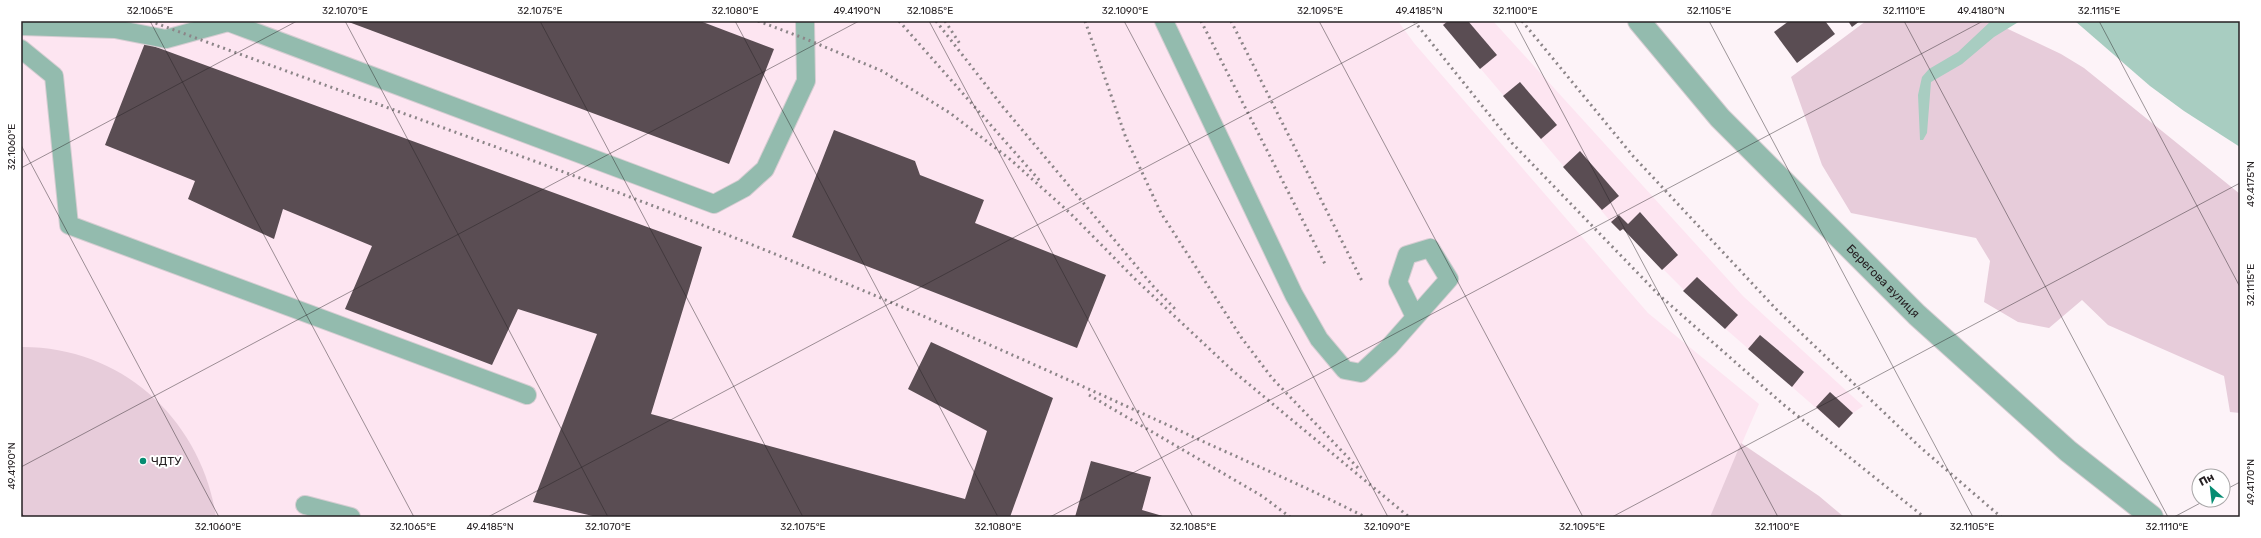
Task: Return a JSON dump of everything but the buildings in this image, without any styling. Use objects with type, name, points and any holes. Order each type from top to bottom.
[{"type":"street","name":"Берегова вулиця","points":[[1639,21],[1720,118],[1917,315],[2068,451],[2152,517]]},
{"type":"lane","points":[[21,26],[114,29],[166,39],[228,22],[714,204],[744,188],[765,169],[806,81],[805,21]]},
{"type":"lane","points":[[1164,21],[1294,296],[1319,339],[1345,370],[1361,373],[1389,347],[1415,318]]},
{"type":"lane","points":[[21,49],[54,76],[70,225],[527,395]]},
{"type":"lane","points":[[305,505],[351,517]]},
{"type":"shaded area","points":[[21,21],[1398,21],[1414,43],[1648,313],[1759,404],[1710,517],[21,517]]},
{"type":"shaded area","points":[[1440,21],[1493,21],[1743,296],[1863,406],[1853,413],[1839,428],[1704,310],[1623,229],[1620,231],[1611,222]]},
{"type":"shaded area","points":[[1866,21],[1991,21],[2061,54],[2084,68],[2240,194],[2240,413],[2230,412],[2224,376],[2108,325],[2082,300],[2049,328],[2018,322],[1984,302],[1990,261],[1976,238],[1851,213],[1822,165],[1791,77]]},
{"type":"shaded area","points":[[1991,21],[2020,21],[1994,37],[1962,64],[1931,82],[1927,133],[1923,140],[1920,140],[1918,95],[1922,77],[1929,69],[1958,52]]},
{"type":"shaded area","points":[[2075,21],[2240,21],[2240,147],[2184,111],[2150,86]]},
{"type":"shaded area","name":"ЧДТУ","points":[[21,347],[57,350],[92,359],[123,375],[150,395],[174,420],[193,449],[207,482],[216,517],[21,517]]},
{"type":"shaded area","points":[[1741,443],[1819,496],[1844,517],[1710,517]]},
{"type":"railway","points":[[150,21],[550,167],[708,227],[787,259],[884,299],[1030,363],[1342,505],[1365,517]]},
{"type":"railway","points":[[758,21],[806,39],[882,71],[950,113],[1011,160],[1070,213],[1136,280],[1233,371],[1409,517]]},
{"type":"railway","points":[[899,21],[1040,181]]},
{"type":"railway","points":[[936,21],[1003,107],[1153,286],[1176,310]]},
{"type":"railway","points":[[945,21],[960,44]]},
{"type":"railway","points":[[1085,21],[1126,138],[1161,213],[1241,337],[1272,378],[1359,469]]},
{"type":"railway","points":[[1201,21],[1326,266]]},
{"type":"railway","points":[[1231,21],[1363,283]]},
{"type":"railway","points":[[1414,21],[1512,143],[1659,295],[1784,405],[1924,517]]},
{"type":"railway","points":[[1522,21],[1633,156],[1777,310],[1920,447],[2001,517]]},
{"type":"railway","points":[[1089,395],[1262,496],[1290,517]]},
{"type":"place","name":"ЧДТУ","points":[[143,461]]}]
